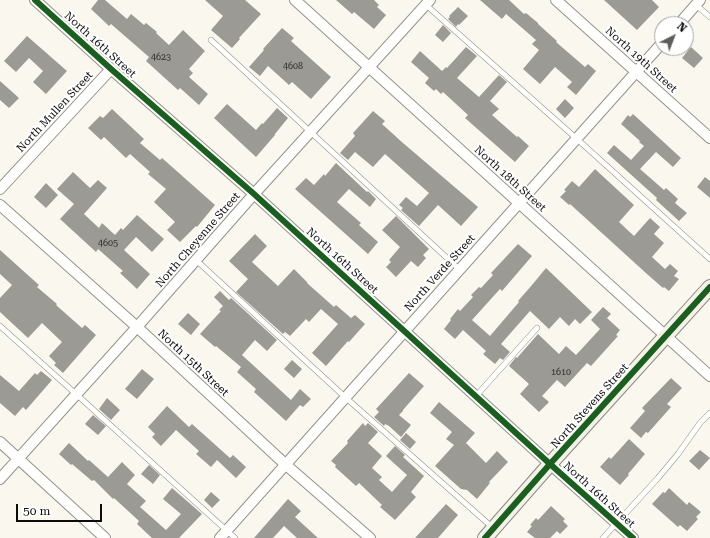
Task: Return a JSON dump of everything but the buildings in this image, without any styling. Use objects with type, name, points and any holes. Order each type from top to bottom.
[{"type":"street","name":"North 16th Street","points":[[35,0],[111,69],[254,194],[633,538]]},
{"type":"street","name":"North 18th Street","points":[[295,0],[710,376]]},
{"type":"street","name":"North 19th Street","points":[[556,0],[710,138]]},
{"type":"street","name":"North Cheyenne Street","points":[[0,479],[254,194],[370,68],[428,2]]},
{"type":"street","points":[[686,16],[698,2]]},
{"type":"street","name":"North Verde Street","points":[[223,534],[654,52]]},
{"type":"street","name":"North Mullen Street","points":[[0,189],[111,69]]},
{"type":"street","name":"North 15th Street","points":[[0,205],[137,327],[285,464],[370,538]]},
{"type":"street","name":"North Stevens Street","points":[[490,533],[550,464],[710,287]]},
{"type":"street","points":[[0,442],[106,538]]},
{"type":"lane","points":[[428,2],[710,259]]},
{"type":"lane","points":[[698,2],[710,17]]},
{"type":"lane","points":[[211,40],[460,270]]},
{"type":"lane","points":[[196,260],[490,533]]},
{"type":"lane","points":[[0,326],[76,394],[223,534],[235,538]]},
{"type":"lane","points":[[476,396],[537,328]]},
{"type":"lane","points":[[603,538],[658,478],[678,454],[700,423],[710,413]]},
{"type":"cycle path","points":[[35,0],[111,69],[254,194],[633,538]]},
{"type":"cycle path","points":[[485,538],[710,287]]}]
